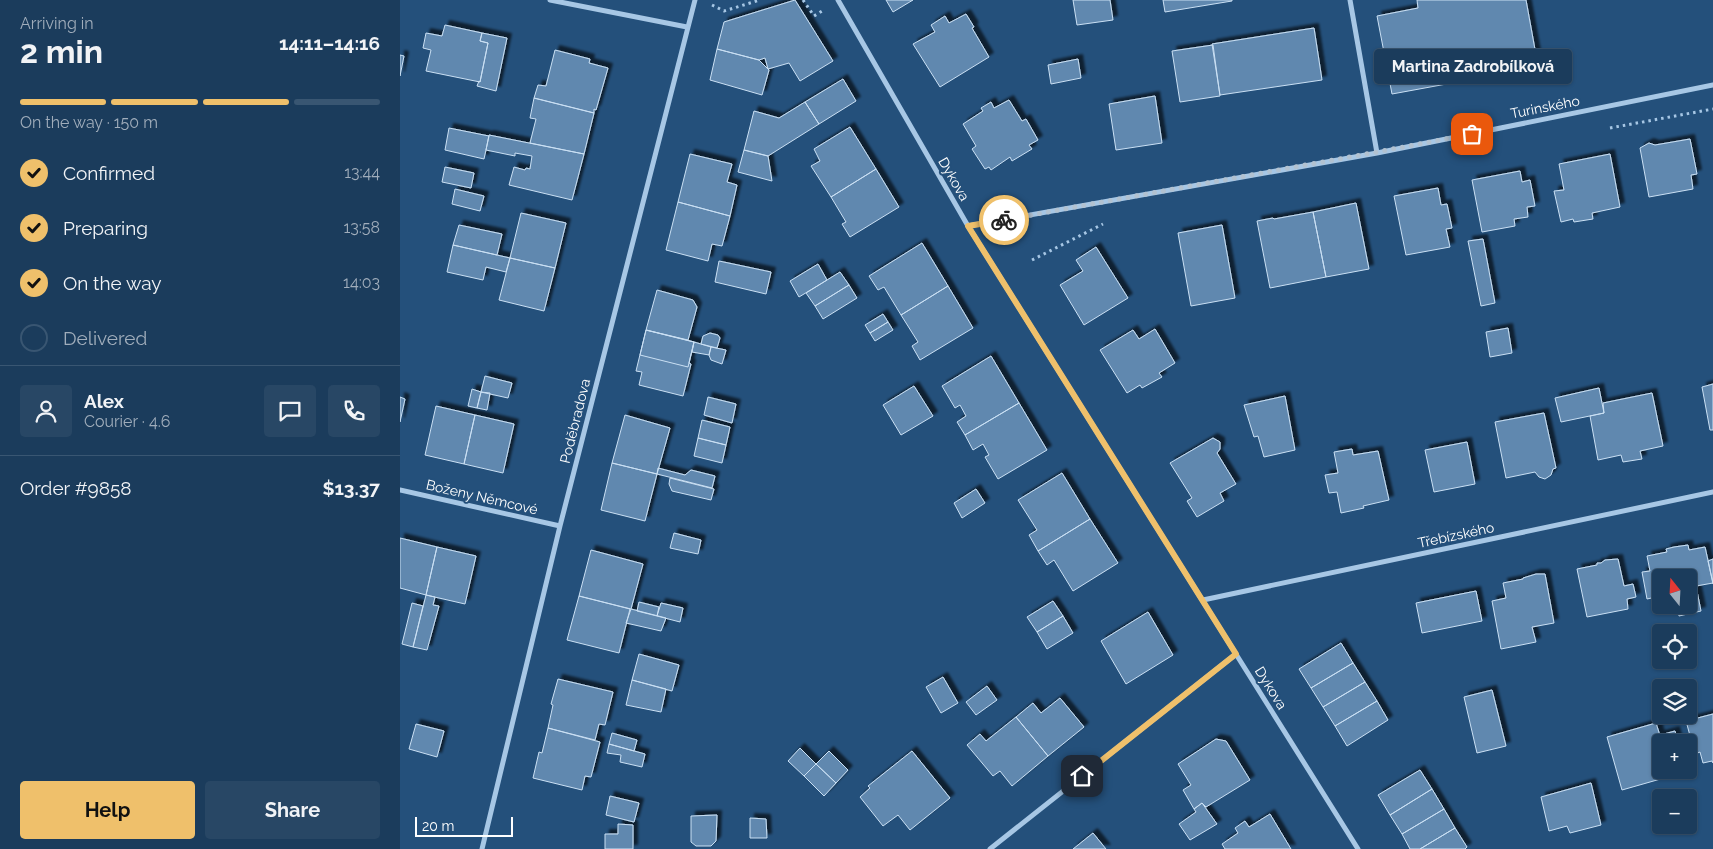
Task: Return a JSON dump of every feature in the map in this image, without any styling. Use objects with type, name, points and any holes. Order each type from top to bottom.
[{"type":"street","points":[[550,0],[687,27]]},
{"type":"street","name":"Poděbradova","points":[[482,849],[560,526],[695,0]]},
{"type":"street","name":"Dykova","points":[[838,0],[968,226],[1358,849]]},
{"type":"street","points":[[1350,0],[1377,152]]},
{"type":"street","name":"Turinského","points":[[968,226],[1377,152],[1713,85]]},
{"type":"street","name":"Boženy Němcové","points":[[400,490],[560,526]]},
{"type":"street","name":"Třebízského","points":[[1203,600],[1713,492]]},
{"type":"street","points":[[990,849],[1236,654]]},
{"type":"path","points":[[711,4],[724,11],[760,0]]},
{"type":"path","points":[[803,0],[814,16],[826,8]]},
{"type":"building","points":[[795,0],[833,61],[800,81],[789,63],[768,69],[765,58],[759,60],[717,49],[724,22]]},
{"type":"building","points":[[886,0],[913,0],[893,12]]},
{"type":"building","points":[[1073,0],[1110,0],[1113,20],[1077,25]]},
{"type":"building","points":[[1163,0],[1232,0],[1232,1],[1165,12]]},
{"type":"building","points":[[1417,0],[1526,0],[1538,66],[1478,78],[1477,70],[1451,75],[1452,83],[1392,94],[1377,16],[1418,8]]},
{"type":"building","points":[[966,14],[989,57],[940,87],[913,44],[935,32],[931,25],[945,16],[949,23]]},
{"type":"building","points":[[445,25],[482,33],[480,41],[488,43],[480,82],[426,71],[431,50],[423,48],[426,33],[442,36]]},
{"type":"building","points":[[1314,28],[1322,80],[1220,95],[1212,44]]},
{"type":"building","points":[[482,33],[507,38],[496,91],[477,86],[480,82],[488,43],[480,41]]},
{"type":"building","points":[[1213,45],[1220,96],[1180,102],[1172,51]]},
{"type":"building","points":[[717,49],[759,60],[769,70],[762,95],[710,80]]},
{"type":"building","points":[[555,50],[590,59],[589,63],[608,68],[594,113],[534,98],[538,85],[546,86]]},
{"type":"building","points":[[400,55],[404,56],[400,76]]},
{"type":"building","points":[[1078,59],[1081,78],[1051,84],[1048,65]]},
{"type":"building","points":[[843,79],[856,101],[819,124],[805,102]]},
{"type":"building","points":[[1155,96],[1162,143],[1116,150],[1109,104]]},
{"type":"building","points":[[534,98],[594,113],[584,154],[530,143],[536,119],[530,118]]},
{"type":"building","points":[[1009,100],[1022,121],[1026,119],[1038,140],[1029,145],[1032,149],[1012,161],[1010,157],[991,170],[989,167],[985,169],[972,149],[976,146],[963,124],[983,111],[981,108],[991,102],[994,108]]},
{"type":"building","points":[[805,102],[819,124],[768,156],[744,150],[754,111],[779,118]]},
{"type":"building","points":[[850,127],[876,169],[831,197],[811,166],[820,161],[814,149]]},
{"type":"building","points":[[449,128],[489,136],[484,159],[445,150]]},
{"type":"building","points":[[489,135],[584,154],[572,200],[509,185],[514,167],[525,170],[526,168],[530,169],[532,156],[515,153],[515,156],[486,150]]},
{"type":"building","points":[[1690,139],[1697,174],[1691,175],[1693,189],[1649,197],[1640,148],[1649,143],[1655,145]]},
{"type":"building","points":[[744,150],[768,156],[772,181],[738,172]]},
{"type":"building","points":[[690,154],[732,164],[727,182],[737,185],[730,216],[678,202]]},
{"type":"building","points":[[1610,154],[1620,207],[1592,213],[1593,219],[1574,222],[1573,219],[1561,222],[1554,191],[1564,190],[1559,164]]},
{"type":"building","points":[[445,167],[474,173],[471,188],[442,182]]},
{"type":"building","points":[[876,169],[899,207],[850,237],[842,224],[846,222],[831,197]]},
{"type":"building","points":[[1520,171],[1522,182],[1530,180],[1535,206],[1527,207],[1528,217],[1514,219],[1515,226],[1482,232],[1472,180]]},
{"type":"building","points":[[1438,188],[1441,205],[1447,204],[1452,228],[1446,229],[1450,247],[1406,255],[1394,196]]},
{"type":"building","points":[[455,189],[484,196],[480,211],[452,204]]},
{"type":"building","points":[[678,202],[730,216],[722,246],[712,244],[708,261],[666,250]]},
{"type":"building","points":[[1356,203],[1369,269],[1326,277],[1313,212]]},
{"type":"building","points":[[1313,212],[1326,277],[1270,288],[1257,221]]},
{"type":"building","points":[[521,213],[566,223],[555,268],[510,258]]},
{"type":"building","points":[[459,225],[502,234],[497,255],[453,245]]},
{"type":"building","points":[[1222,225],[1235,298],[1191,306],[1178,233]]},
{"type":"building","points":[[1483,239],[1495,303],[1481,306],[1468,241]]},
{"type":"building","points":[[922,243],[948,286],[901,315],[884,287],[878,290],[869,276]]},
{"type":"building","points":[[453,245],[510,258],[506,272],[486,267],[483,280],[447,272]]},
{"type":"building","points":[[1096,247],[1128,298],[1084,325],[1060,285],[1083,271],[1076,260]]},
{"type":"building","points":[[510,258],[555,268],[544,311],[499,300]]},
{"type":"building","points":[[719,261],[771,272],[766,294],[715,282]]},
{"type":"building","points":[[818,264],[827,280],[799,297],[790,281]]},
{"type":"building","points":[[840,272],[849,285],[815,306],[806,293]]},
{"type":"building","points":[[849,285],[857,298],[823,319],[815,306]]},
{"type":"building","points":[[948,286],[973,328],[920,360],[912,346],[918,342],[901,315]]},
{"type":"building","points":[[657,290],[693,300],[697,307],[688,340],[646,330]]},
{"type":"building","points":[[883,314],[888,322],[870,333],[865,325]]},
{"type":"building","points":[[888,322],[893,330],[875,341],[870,333]]},
{"type":"building","points":[[1508,328],[1512,353],[1490,357],[1486,332]]},
{"type":"building","points":[[1155,329],[1175,363],[1159,373],[1162,377],[1142,388],[1140,385],[1127,393],[1100,350],[1133,330],[1139,339]]},
{"type":"building","points":[[646,330],[694,342],[688,367],[640,355]]},
{"type":"building","points":[[646,330],[694,342],[683,396],[639,385],[642,372],[636,371]]},
{"type":"building","points":[[710,333],[718,335],[720,338],[717,348],[701,344],[703,336]]},
{"type":"building","points":[[694,342],[711,347],[709,355],[692,352]]},
{"type":"building","points":[[711,347],[726,350],[722,364],[711,360],[709,355]]},
{"type":"building","points":[[991,356],[1019,403],[965,435],[957,422],[966,416],[960,405],[955,408],[942,386]]},
{"type":"building","points":[[485,376],[512,383],[508,398],[481,392]]},
{"type":"building","points":[[1713,384],[1713,430],[1710,430],[1702,387]]},
{"type":"building","points":[[914,386],[933,416],[901,435],[883,405]]},
{"type":"building","points":[[1599,388],[1604,413],[1561,422],[1555,398]]},
{"type":"building","points":[[472,389],[481,392],[477,408],[468,406]]},
{"type":"building","points":[[481,392],[490,393],[487,410],[477,408]]},
{"type":"building","points":[[1652,393],[1663,446],[1640,451],[1642,459],[1623,462],[1621,455],[1598,460],[1590,416],[1604,413],[1603,403]]},
{"type":"building","points":[[1285,396],[1295,450],[1264,457],[1258,436],[1254,437],[1244,405]]},
{"type":"building","points":[[400,397],[405,399],[400,422]]},
{"type":"building","points":[[708,397],[736,404],[732,423],[704,415]]},
{"type":"building","points":[[1019,403],[1047,450],[998,479],[985,457],[989,455],[983,444],[973,450],[965,435]]},
{"type":"building","points":[[436,406],[475,415],[464,464],[425,455]]},
{"type":"building","points":[[1544,413],[1556,468],[1545,479],[1539,477],[1535,472],[1506,478],[1495,422]]},
{"type":"building","points":[[475,415],[514,424],[503,473],[464,464]]},
{"type":"building","points":[[625,415],[670,428],[657,474],[612,463]]},
{"type":"building","points":[[702,420],[730,427],[726,445],[698,438]]},
{"type":"building","points":[[698,438],[726,445],[722,463],[694,456]]},
{"type":"building","points":[[1213,438],[1220,442],[1220,449],[1217,453],[1236,484],[1220,493],[1224,501],[1197,517],[1187,501],[1192,498],[1170,463]]},
{"type":"building","points":[[1467,442],[1475,484],[1434,492],[1425,450]]},
{"type":"building","points":[[1352,449],[1353,455],[1378,451],[1389,500],[1341,513],[1337,492],[1329,493],[1325,475],[1338,473],[1334,452]]},
{"type":"building","points":[[612,463],[657,474],[645,521],[601,510]]},
{"type":"building","points":[[658,468],[685,475],[691,470],[715,476],[712,488],[657,474]]},
{"type":"building","points":[[1062,473],[1090,519],[1038,551],[1029,535],[1037,530],[1018,500]]},
{"type":"building","points":[[670,478],[714,489],[711,500],[672,491],[669,484]]},
{"type":"building","points":[[976,489],[985,503],[962,518],[954,503]]},
{"type":"building","points":[[1090,519],[1118,563],[1073,591],[1054,560],[1047,565],[1038,551]]},
{"type":"building","points":[[674,533],[701,540],[698,554],[670,548]]},
{"type":"building","points":[[400,538],[437,547],[426,595],[400,588]]},
{"type":"building","points":[[1688,545],[1689,550],[1705,547],[1713,583],[1698,586],[1698,569],[1652,569],[1652,598],[1647,599],[1642,572],[1650,571],[1647,556],[1667,552],[1666,549]]},
{"type":"building","points":[[437,547],[476,556],[465,604],[426,595]]},
{"type":"building","points":[[591,550],[643,564],[631,609],[579,596]]},
{"type":"building","points":[[1618,559],[1624,586],[1633,584],[1636,597],[1627,599],[1628,609],[1587,617],[1577,569],[1597,565],[1597,563],[1605,560]]},
{"type":"building","points":[[1713,559],[1713,584],[1708,561]]},
{"type":"building","points":[[1536,574],[1545,574],[1554,623],[1532,627],[1536,642],[1501,649],[1492,601],[1506,598],[1503,583]]},
{"type":"building","points":[[1476,591],[1482,621],[1422,633],[1416,603]]},
{"type":"building","points":[[426,595],[435,597],[433,605],[439,606],[427,650],[413,647]]},
{"type":"building","points":[[579,596],[630,609],[619,653],[567,640]]},
{"type":"building","points":[[1698,596],[1701,611],[1698,612]]},
{"type":"building","points":[[1053,601],[1063,616],[1037,632],[1027,617]]},
{"type":"building","points":[[639,602],[659,607],[657,616],[637,611]]},
{"type":"building","points":[[412,603],[423,606],[413,647],[402,644]]},
{"type":"building","points":[[661,603],[683,608],[680,622],[657,616]]},
{"type":"building","points":[[631,609],[666,618],[661,631],[626,623]]},
{"type":"building","points":[[1148,612],[1173,655],[1126,684],[1101,641]]},
{"type":"building","points":[[1063,616],[1073,633],[1047,649],[1037,632]]},
{"type":"building","points":[[1341,643],[1353,663],[1311,688],[1299,669]]},
{"type":"building","points":[[639,654],[679,665],[672,691],[632,680]]},
{"type":"building","points":[[1353,663],[1365,682],[1323,707],[1311,688]]},
{"type":"building","points":[[943,677],[958,703],[941,713],[926,687]]},
{"type":"building","points":[[558,679],[613,692],[605,725],[599,724],[595,740],[548,728],[553,705],[551,704]]},
{"type":"building","points":[[632,680],[666,689],[661,712],[626,705]]},
{"type":"building","points":[[1365,682],[1377,701],[1335,726],[1323,707]]},
{"type":"building","points":[[987,686],[997,700],[976,715],[966,702]]},
{"type":"building","points":[[1492,690],[1506,746],[1477,753],[1464,697]]},
{"type":"building","points":[[1060,698],[1084,727],[1048,756],[1016,717],[1033,703],[1041,713]]},
{"type":"building","points":[[1377,701],[1388,720],[1347,746],[1335,726]]},
{"type":"building","points":[[1713,714],[1713,763],[1712,761],[1703,763],[1700,752],[1697,753],[1697,734],[1690,734],[1687,724],[1697,724],[1697,718]]},
{"type":"building","points":[[1016,717],[1048,756],[1012,786],[1000,771],[993,776],[967,745],[980,734],[986,741]]},
{"type":"building","points":[[416,724],[444,731],[437,757],[409,749]]},
{"type":"building","points":[[1656,724],[1659,734],[1652,734],[1652,779],[1660,779],[1622,790],[1607,737]]},
{"type":"building","points":[[548,728],[600,742],[591,777],[585,776],[582,790],[533,778],[539,752],[542,753]]},
{"type":"building","points":[[1675,731],[1676,734],[1664,734]]},
{"type":"building","points":[[612,733],[637,740],[634,751],[609,744]]},
{"type":"building","points":[[1216,739],[1226,741],[1250,780],[1206,807],[1202,803],[1194,809],[1183,790],[1191,785],[1178,764]]},
{"type":"building","points":[[609,744],[645,754],[642,767],[620,762],[621,755],[607,753]]},
{"type":"building","points":[[800,748],[816,764],[804,776],[788,761]]},
{"type":"building","points":[[829,751],[848,770],[836,783],[816,764]]},
{"type":"building","points":[[912,751],[950,798],[910,830],[898,815],[883,826],[860,797],[870,788],[868,786]]},
{"type":"building","points":[[816,764],[836,783],[824,796],[804,776]]},
{"type":"building","points":[[1420,770],[1432,789],[1390,815],[1378,795]]},
{"type":"building","points":[[1591,783],[1601,825],[1570,833],[1567,826],[1549,831],[1541,797]]},
{"type":"building","points":[[1432,789],[1444,809],[1402,834],[1390,815]]},
{"type":"building","points":[[610,796],[639,803],[634,822],[606,815]]},
{"type":"building","points":[[1202,803],[1217,824],[1190,840],[1179,824],[1196,812],[1194,809]]},
{"type":"building","points":[[1444,809],[1455,828],[1420,849],[1410,849],[1402,834]]},
{"type":"building","points":[[1270,814],[1291,849],[1225,849],[1222,844],[1238,833],[1235,828],[1245,821],[1249,827]]},
{"type":"building","points":[[717,815],[716,841],[711,846],[696,846],[691,842],[691,816]]},
{"type":"building","points":[[750,818],[766,819],[767,838],[750,838]]},
{"type":"building","points":[[618,824],[633,825],[633,849],[605,849],[605,834],[618,834]]},
{"type":"building","points":[[1455,828],[1467,847],[1465,849],[1420,849]]},
{"type":"building","points":[[1093,833],[1106,849],[1073,849]]},
{"type":"way so far","points":[[1004,220],[1472,134]]},
{"type":"place","name":"Martina Zadrobílková","points":[[1472,134]]},
{"type":"route","points":[[1004,220],[968,226],[1236,654],[1082,776]]}]
